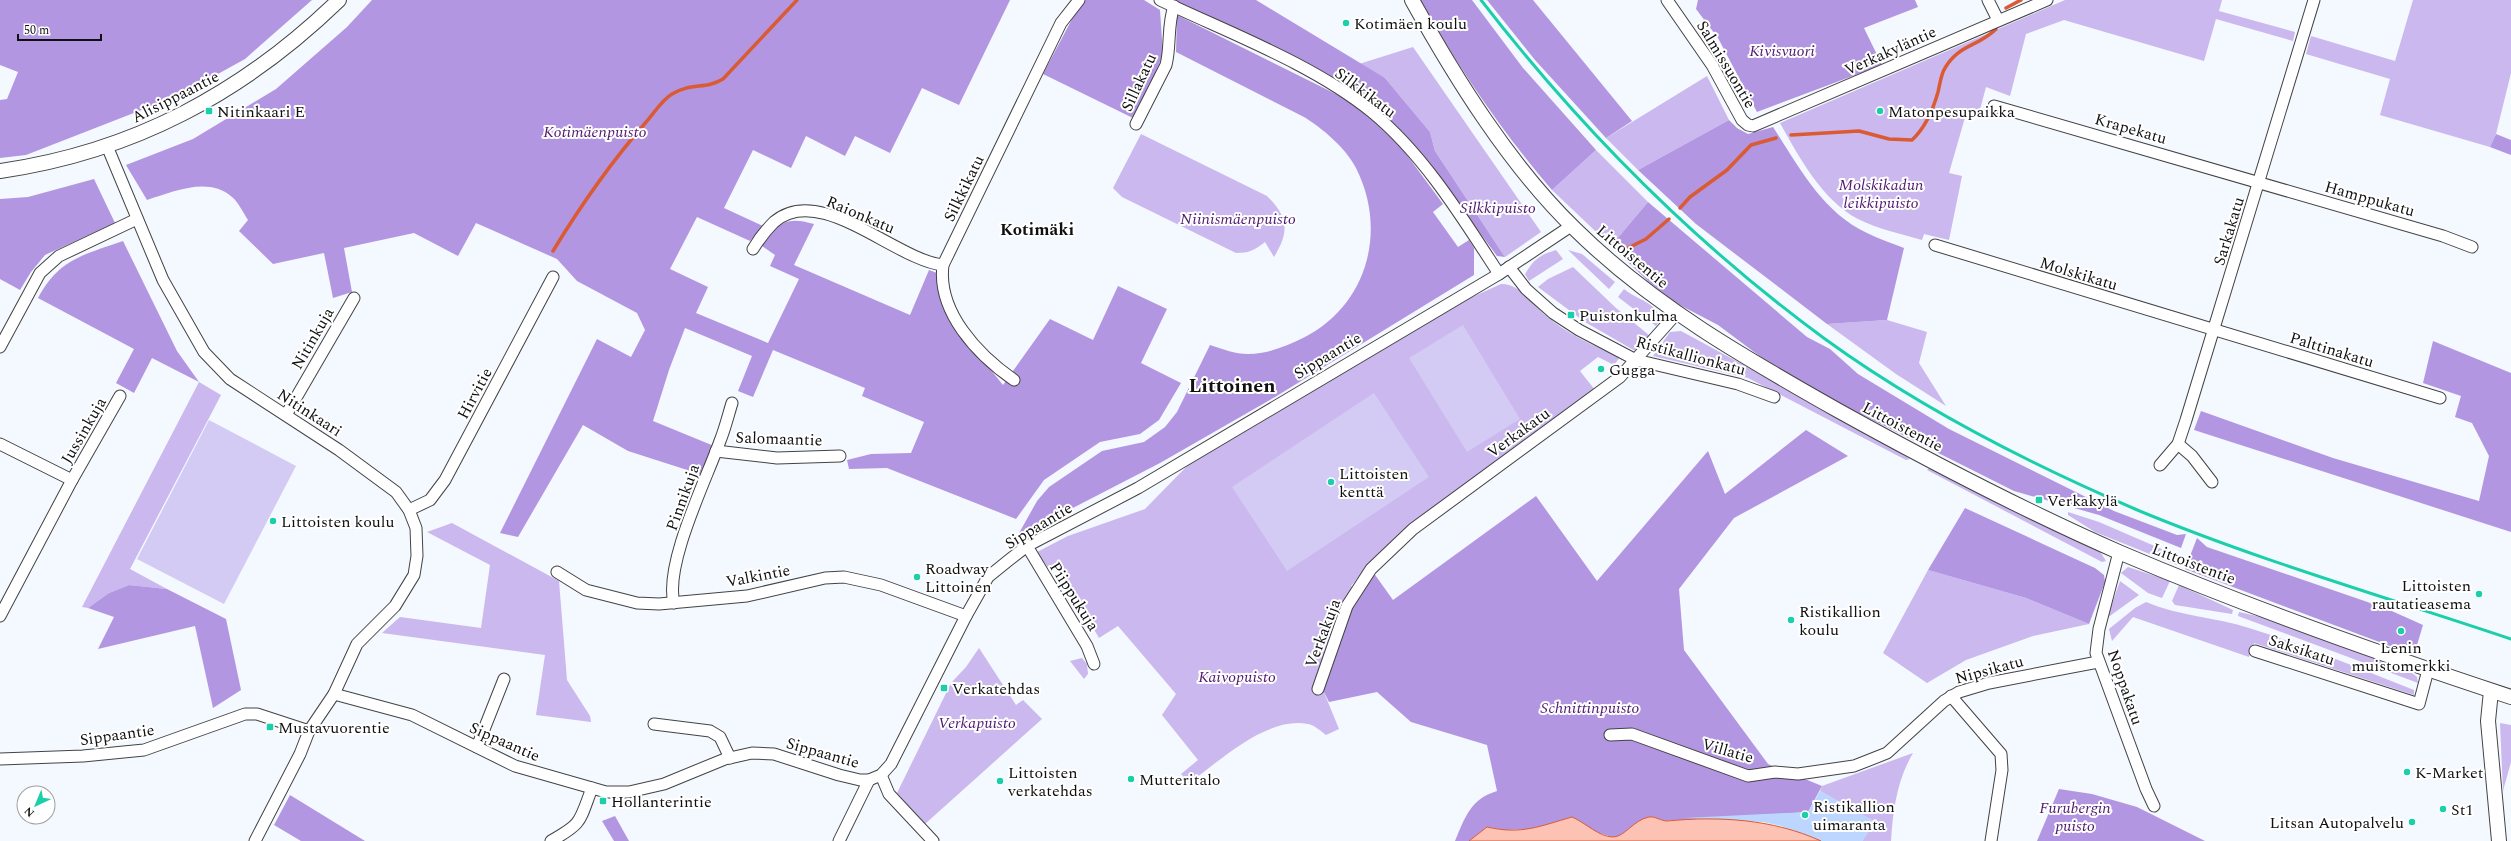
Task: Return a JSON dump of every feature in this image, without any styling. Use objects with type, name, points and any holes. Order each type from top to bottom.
[{"type":"street","name":"Alisippaantie","points":[[0,171],[50,162],[107,146],[171,121],[234,86],[286,48],[339,0]]},
{"type":"street","name":"Silkkikatu","points":[[1014,380],[996,366],[978,347],[952,315],[942,283],[943,265],[1061,23],[1079,0]]},
{"type":"street","name":"Silkkikatu","points":[[1160,0],[1311,72],[1354,98],[1373,113],[1404,144],[1432,177],[1499,274]]},
{"type":"street","name":"Littoistentie","points":[[1412,0],[1468,96],[1514,158],[1571,226],[1631,280],[1677,313],[1754,363],[1920,456],[2119,552],[2428,670],[2511,697]]},
{"type":"street","name":"Salmissuontie","points":[[1667,0],[1698,43],[1745,124]]},
{"type":"street","points":[[1988,0],[1998,20]]},
{"type":"street","name":"Verkakyläntie","points":[[1745,124],[1753,126],[1761,124],[2047,0]]},
{"type":"street","name":"Sarkakatu","points":[[2160,465],[2178,444],[2314,0]]},
{"type":"street","name":"Sillakatu","points":[[1136,124],[1166,65],[1168,56],[1168,27],[1174,6]]},
{"type":"street","name":"Krapekatu","points":[[1994,106],[2259,182]]},
{"type":"street","name":"Nitinkaari","points":[[107,146],[163,280],[204,352],[230,379],[376,476],[396,492],[409,510],[416,528],[417,556],[414,575],[395,606],[358,644],[334,694]]},
{"type":"street","name":"Hamppukatu","points":[[2259,182],[2443,236],[2472,247]]},
{"type":"street","name":"Raionkatu","points":[[753,249],[775,221],[793,213],[815,212],[850,223],[919,259],[943,265]]},
{"type":"street","points":[[0,348],[40,273],[59,256],[137,219]]},
{"type":"street","name":"Sippaantie","points":[[334,694],[412,715],[515,766],[618,794],[664,784],[730,758],[752,753],[774,754],[839,775],[869,780],[881,775],[890,764],[966,616],[988,578],[1027,546],[1138,488],[1499,274],[1571,226]]},
{"type":"street","name":"Molskikatu","points":[[1935,245],[2214,330]]},
{"type":"street","name":"Ristikallionkatu","points":[[1509,267],[1526,288],[1553,313],[1579,330],[1636,360],[1738,384],[1774,397]]},
{"type":"street","name":"Hirvitie","points":[[409,510],[430,500],[446,480],[553,277]]},
{"type":"street","name":"Nitinkuja","points":[[286,416],[354,298]]},
{"type":"street","name":"Verkakatu","points":[[1371,569],[1413,529],[1620,377],[1677,313]]},
{"type":"street","name":"Palttinakatu","points":[[2214,330],[2440,398]]},
{"type":"street","name":"Jussinkuja","points":[[0,616],[72,480],[120,396]]},
{"type":"street","name":"Pinnikuja","points":[[674,603],[672,588],[675,570],[687,526],[716,451],[732,403]]},
{"type":"street","points":[[0,444],[72,480]]},
{"type":"street","points":[[2178,444],[2192,456],[2212,482]]},
{"type":"street","name":"Salomaantie","points":[[716,451],[777,458],[840,456]]},
{"type":"street","name":"Piippukuja","points":[[1027,546],[1087,646],[1094,664]]},
{"type":"street","name":"Noppakatu","points":[[2119,552],[2097,636],[2098,662],[2146,789],[2154,806]]},
{"type":"street","name":"Verkakuja","points":[[1318,689],[1347,606],[1371,569]]},
{"type":"street","name":"Valkintie","points":[[557,572],[586,590],[637,603],[674,603],[747,596],[826,578],[844,577],[881,585],[966,616]]},
{"type":"street","name":"Saksikatu","points":[[2256,651],[2420,704],[2428,670]]},
{"type":"street","name":"Nipsikatu","points":[[1839,767],[1854,766],[1887,753],[1951,696],[1978,685],[2098,662]]},
{"type":"street","points":[[476,747],[504,679]]},
{"type":"street","points":[[2491,691],[2488,721],[2499,841]]},
{"type":"street","points":[[255,841],[295,765],[309,731],[334,694]]},
{"type":"street","points":[[1951,696],[2001,754],[2002,770],[1991,841]]},
{"type":"street","name":"Sippaantie","points":[[0,759],[83,756],[144,750],[245,714],[264,715],[309,731]]},
{"type":"street","points":[[654,724],[710,731],[720,737],[730,758]]},
{"type":"street","name":"Villatie","points":[[1610,735],[1632,734],[1748,776],[1775,772],[1798,774],[1839,767]]},
{"type":"street","points":[[881,775],[889,794],[934,841]]},
{"type":"street","points":[[839,841],[869,780]]},
{"type":"street","points":[[551,841],[573,829],[579,823],[592,788]]},
{"type":"green space","points":[[0,0],[312,0],[245,59],[180,95],[26,155],[0,158],[0,100],[7,99],[18,72],[0,65]]},
{"type":"green space","name":"Kotimäenpuisto","points":[[372,0],[1010,0],[959,105],[922,88],[890,153],[855,136],[845,156],[806,136],[791,168],[753,150],[724,208],[763,226],[750,241],[697,217],[670,269],[708,287],[696,313],[768,343],[799,279],[770,266],[775,255],[762,246],[772,231],[783,223],[796,221],[814,224],[794,265],[910,315],[929,270],[937,273],[939,293],[949,318],[1003,385],[1050,319],[1093,340],[1118,286],[1167,309],[1141,363],[1181,383],[1159,420],[1140,434],[1100,442],[1044,480],[1016,519],[887,468],[849,469],[847,460],[871,454],[911,453],[924,422],[862,396],[865,388],[773,350],[753,397],[738,391],[752,356],[685,328],[669,370],[653,421],[714,446],[709,477],[628,451],[583,425],[518,537],[500,533],[597,339],[631,357],[645,330],[637,313],[577,281],[557,259],[476,223],[458,256],[414,233],[344,248],[352,292],[333,298],[324,253],[273,264],[239,231],[248,220],[232,197],[223,191],[212,187],[201,187],[179,190],[147,200],[126,165],[193,139],[276,89],[347,27]]},
{"type":"green space","points":[[1086,0],[1144,0],[1160,10],[1163,55],[1135,119],[1043,74],[1080,4]]},
{"type":"green space","points":[[1175,0],[1256,0],[1385,78],[1430,132],[1435,151],[1505,257],[1497,256],[1451,193],[1417,152],[1400,133],[1362,98],[1338,81],[1299,60],[1259,42]]},
{"type":"green space","points":[[1420,0],[1472,0],[1523,68],[1596,150],[1552,190],[1498,122],[1465,74]]},
{"type":"green space","points":[[1487,0],[1533,0],[1632,121],[1606,138],[1535,60]]},
{"type":"green space","name":"Kivisvuori","points":[[1698,0],[1915,0],[1918,7],[1864,28],[1882,65],[1757,112],[1718,38],[1696,9]]},
{"type":"green space","name":"Molskikadun leikkipuisto","points":[[2065,0],[2222,0],[2219,11],[2295,32],[2293,41],[2216,19],[2204,61],[2064,20],[2026,34],[2010,96],[1986,87],[1978,117],[1966,114],[1949,173],[1962,176],[1949,240],[1924,234],[1922,240],[1866,223],[1845,211],[1833,201],[1813,177],[1795,150],[1780,123]]},
{"type":"green space","points":[[2413,0],[2511,0],[2511,73],[2496,134],[2490,147],[2380,115],[2390,79],[2306,54],[2311,36],[2395,61]]},
{"type":"green space","points":[[1177,15],[1356,104],[1401,147],[1443,204],[1433,212],[1458,247],[1469,240],[1474,248],[1474,275],[1275,397],[1160,463],[1038,526],[1014,542],[1037,501],[1049,487],[1102,451],[1144,442],[1165,427],[1177,412],[1210,345],[1238,353],[1255,354],[1277,349],[1303,338],[1325,324],[1343,307],[1356,287],[1366,265],[1370,241],[1370,217],[1366,192],[1356,168],[1346,153],[1319,127],[1304,117],[1176,52]]},
{"type":"green space","name":"Silkkipuisto","points":[[1413,47],[1541,232],[1505,257],[1435,151],[1430,132],[1385,78],[1359,64]]},
{"type":"green space","points":[[1707,76],[1729,120],[1638,170],[1606,138]]},
{"type":"green space","points":[[1729,120],[1737,128],[1748,134],[1773,127],[1802,173],[1824,201],[1851,224],[1867,233],[1904,248],[1887,320],[1827,324],[1696,224],[1638,170]]},
{"type":"green space","name":"Niinismäenpuisto","points":[[1141,134],[1267,196],[1279,211],[1283,218],[1284,225],[1283,239],[1274,257],[1265,242],[1252,250],[1236,253],[1122,197],[1113,188]]},
{"type":"green space","points":[[2496,134],[2511,140],[2511,155],[2490,147]]},
{"type":"green space","points":[[1596,150],[1648,202],[1611,246],[1552,190]]},
{"type":"green space","points":[[94,179],[115,223],[45,255],[31,272],[20,290],[0,279],[0,199],[28,197]]},
{"type":"green space","points":[[1648,202],[1807,337],[1830,349],[1858,374],[1949,429],[2114,511],[2177,535],[2186,534],[2181,548],[2099,515],[2014,491],[1789,378],[1718,325],[1676,303],[1649,282],[1611,246]]},
{"type":"green space","points":[[123,241],[177,351],[199,382],[152,358],[134,393],[116,383],[134,349],[38,298],[46,285],[55,275],[73,260]]},
{"type":"green space","points":[[1556,250],[1563,259],[1529,281],[1525,274],[1531,265],[1542,256]]},
{"type":"green space","points":[[1568,250],[1582,254],[1615,282],[1609,289]]},
{"type":"green space","points":[[1573,267],[1616,308],[1650,336],[1637,352],[1585,322],[1538,287],[1548,279]]},
{"type":"green space","name":"Littoisten kenttä","points":[[1501,284],[1514,287],[1519,290],[1545,315],[1562,328],[1591,344],[1620,357],[1614,365],[1598,357],[1580,371],[1595,390],[1368,565],[1351,586],[1360,590],[1323,690],[1339,729],[1326,735],[1308,724],[1292,723],[1276,727],[1260,733],[1244,742],[1189,783],[1181,774],[1198,760],[1162,715],[1176,694],[1118,626],[1099,638],[1056,564],[1049,569],[1037,552],[1068,536],[1145,509],[1189,464],[1468,299]]},
{"type":"green space","points":[[1624,289],[1655,309],[1660,320],[1656,326],[1618,297]]},
{"type":"green space","points":[[1887,320],[1927,332],[1919,363],[1946,406],[1896,374],[1827,324]]},
{"type":"green space","points":[[1681,331],[1834,414],[1910,459],[1906,460],[1748,378],[1653,356],[1670,332]]},
{"type":"green space","points":[[2433,341],[2511,373],[2511,532],[2194,430],[2201,411],[2333,458],[2479,501],[2489,456],[2472,423],[2455,417],[2461,396],[2423,383]]},
{"type":"green space","points":[[199,382],[221,395],[130,569],[167,589],[129,585],[109,593],[88,608],[82,607]]},
{"type":"green space","name":"Schnittinpuisto","points":[[1806,430],[1848,456],[1734,518],[1679,589],[1684,650],[1768,764],[1822,786],[1808,812],[1664,821],[1651,817],[1620,836],[1612,837],[1560,821],[1535,829],[1504,830],[1487,827],[1469,841],[1455,841],[1474,804],[1480,799],[1497,791],[1487,745],[1411,722],[1377,692],[1329,702],[1323,690],[1350,607],[1373,572],[1393,600],[1536,496],[1597,581],[1708,451],[1725,494]]},
{"type":"green space","points":[[1930,467],[2099,550],[2106,561],[2102,562],[1927,470]]},
{"type":"green space","points":[[1965,508],[2095,568],[2104,575],[2105,582],[2089,624],[2026,598],[1928,570]]},
{"type":"green space","points":[[2068,512],[2099,522],[2180,557],[2177,565],[2095,532],[2068,515]]},
{"type":"green space","points":[[452,523],[559,581],[567,680],[590,716],[591,722],[536,715],[545,655],[382,633],[400,617],[481,628],[490,565],[427,532]]},
{"type":"green space","points":[[2197,538],[2207,547],[2385,608],[2423,625],[2414,655],[2185,569]]},
{"type":"green space","points":[[2128,567],[2170,581],[2162,598],[2148,593],[2121,573]]},
{"type":"green space","points":[[1928,570],[2026,598],[2089,624],[2033,636],[1966,660],[1927,683],[1883,653]]},
{"type":"green space","points":[[2120,581],[2139,595],[2107,618]]},
{"type":"green space","points":[[129,585],[167,589],[226,619],[241,690],[213,708],[195,626],[98,649],[114,617],[88,608],[109,593]]},
{"type":"green space","points":[[2179,585],[2233,610],[2232,614],[2175,605],[2172,601]]},
{"type":"green space","points":[[2146,602],[2171,610],[2236,624],[2291,642],[2414,690],[2414,695],[2254,643],[2249,657],[2133,617],[2112,641],[2109,629],[2135,608]]},
{"type":"green space","points":[[2239,612],[2270,619],[2412,673],[2417,677],[2418,683],[2238,616]]},
{"type":"green space","name":"Verkapuisto","points":[[979,648],[1016,705],[1023,700],[1042,719],[925,824],[897,793],[951,683],[966,667]]},
{"type":"green space","points":[[1082,658],[1087,664],[1088,674],[1084,679],[1070,661]]},
{"type":"green space","points":[[2500,723],[2511,725],[2511,762],[2503,791]]},
{"type":"green space","points":[[1913,753],[1903,774],[1897,796],[1891,841],[1862,841],[1875,822],[1820,791],[1822,786]]},
{"type":"green space","name":"Furubergin puisto","points":[[2059,789],[2092,794],[2137,807],[2205,841],[2037,841]]},
{"type":"green space","points":[[290,795],[365,841],[301,841],[274,825]]},
{"type":"green space","points":[[615,816],[629,841],[614,841],[602,821]]},
{"type":"sand","name":"Ristikallion uimaranta","points":[[1820,791],[1876,822],[1862,841],[1821,841],[1781,826],[1763,822],[1685,818],[1808,812]]},
{"type":"shaded area","points":[[1463,325],[1520,419],[1467,452],[1409,358]]},
{"type":"shaded area","name":"Littoisten kenttä","points":[[1374,393],[1429,477],[1287,571],[1232,487]]},
{"type":"shaded area","points":[[209,420],[296,466],[224,604],[137,559]]},
{"type":"shaded area","points":[[1572,817],[1603,835],[1613,837],[1621,834],[1638,821],[1651,817],[1667,821],[1726,819],[1746,821],[1784,828],[1821,841],[1469,841],[1487,827],[1521,830]]},
{"type":"waterway","points":[[553,251],[574,217],[609,168],[658,107],[672,94],[679,90],[710,84],[723,79],[797,0]]},
{"type":"waterway","points":[[2006,8],[2021,0]]},
{"type":"waterway","points":[[1791,135],[1859,131],[1889,139],[1912,140],[1921,130],[1931,112],[1936,99],[1942,73],[1950,60],[1956,54],[1989,35],[1996,29]]},
{"type":"waterway","points":[[1680,208],[1690,197],[1727,170],[1751,145],[1776,138]]},
{"type":"waterway","points":[[1624,250],[1646,239],[1669,219]]},
{"type":"railway","points":[[1481,0],[1558,93],[1599,138],[1641,182],[1685,223],[1730,264],[1777,302],[1825,339],[1898,388],[1976,433],[2055,473],[2181,528],[2322,577],[2511,639]]},
{"type":"place","name":"Kotimäen koulu","points":[[1346,23]]},
{"type":"place","name":"Nitinkaari E","points":[[209,111]]},
{"type":"place","name":"Matonpesupaikka","points":[[1880,111]]},
{"type":"place","name":"Puistonkulma","points":[[1571,315]]},
{"type":"place","name":"Gugga","points":[[1601,369]]},
{"type":"place","name":"Littoisten kenttä","points":[[1331,482]]},
{"type":"place","name":"Verkakylä","points":[[2039,500]]},
{"type":"place","name":"Littoisten koulu","points":[[273,521]]},
{"type":"place","name":"Roadway Littoinen","points":[[917,577]]},
{"type":"place","name":"Littoisten rautatieasema","points":[[2479,594]]},
{"type":"place","name":"Ristikallion koulu","points":[[1791,620]]},
{"type":"place","name":"Lenin muistomerkki","points":[[2401,631]]},
{"type":"place","name":"Verkatehdas","points":[[944,688]]},
{"type":"place","name":"Mustavuorentie","points":[[270,727]]},
{"type":"place","name":"K-Market","points":[[2407,772]]},
{"type":"place","name":"Mutteritalo","points":[[1131,779]]},
{"type":"place","name":"Littoisten verkatehdas","points":[[1000,781]]},
{"type":"place","name":"Hollanterintie","points":[[603,801]]},
{"type":"place","name":"St1","points":[[2443,809]]},
{"type":"place","name":"Ristikallion uimaranta","points":[[1805,815]]},
{"type":"place","name":"Litsan Autopalvelu","points":[[2412,822]]},
{"type":"district","name":"Kotimäki","points":[[1037,229]]},
{"type":"district","name":"Littoinen","points":[[1232,385]]},
{"type":"park label","name":"Kaivopuisto","points":[[1237,676]]}]
